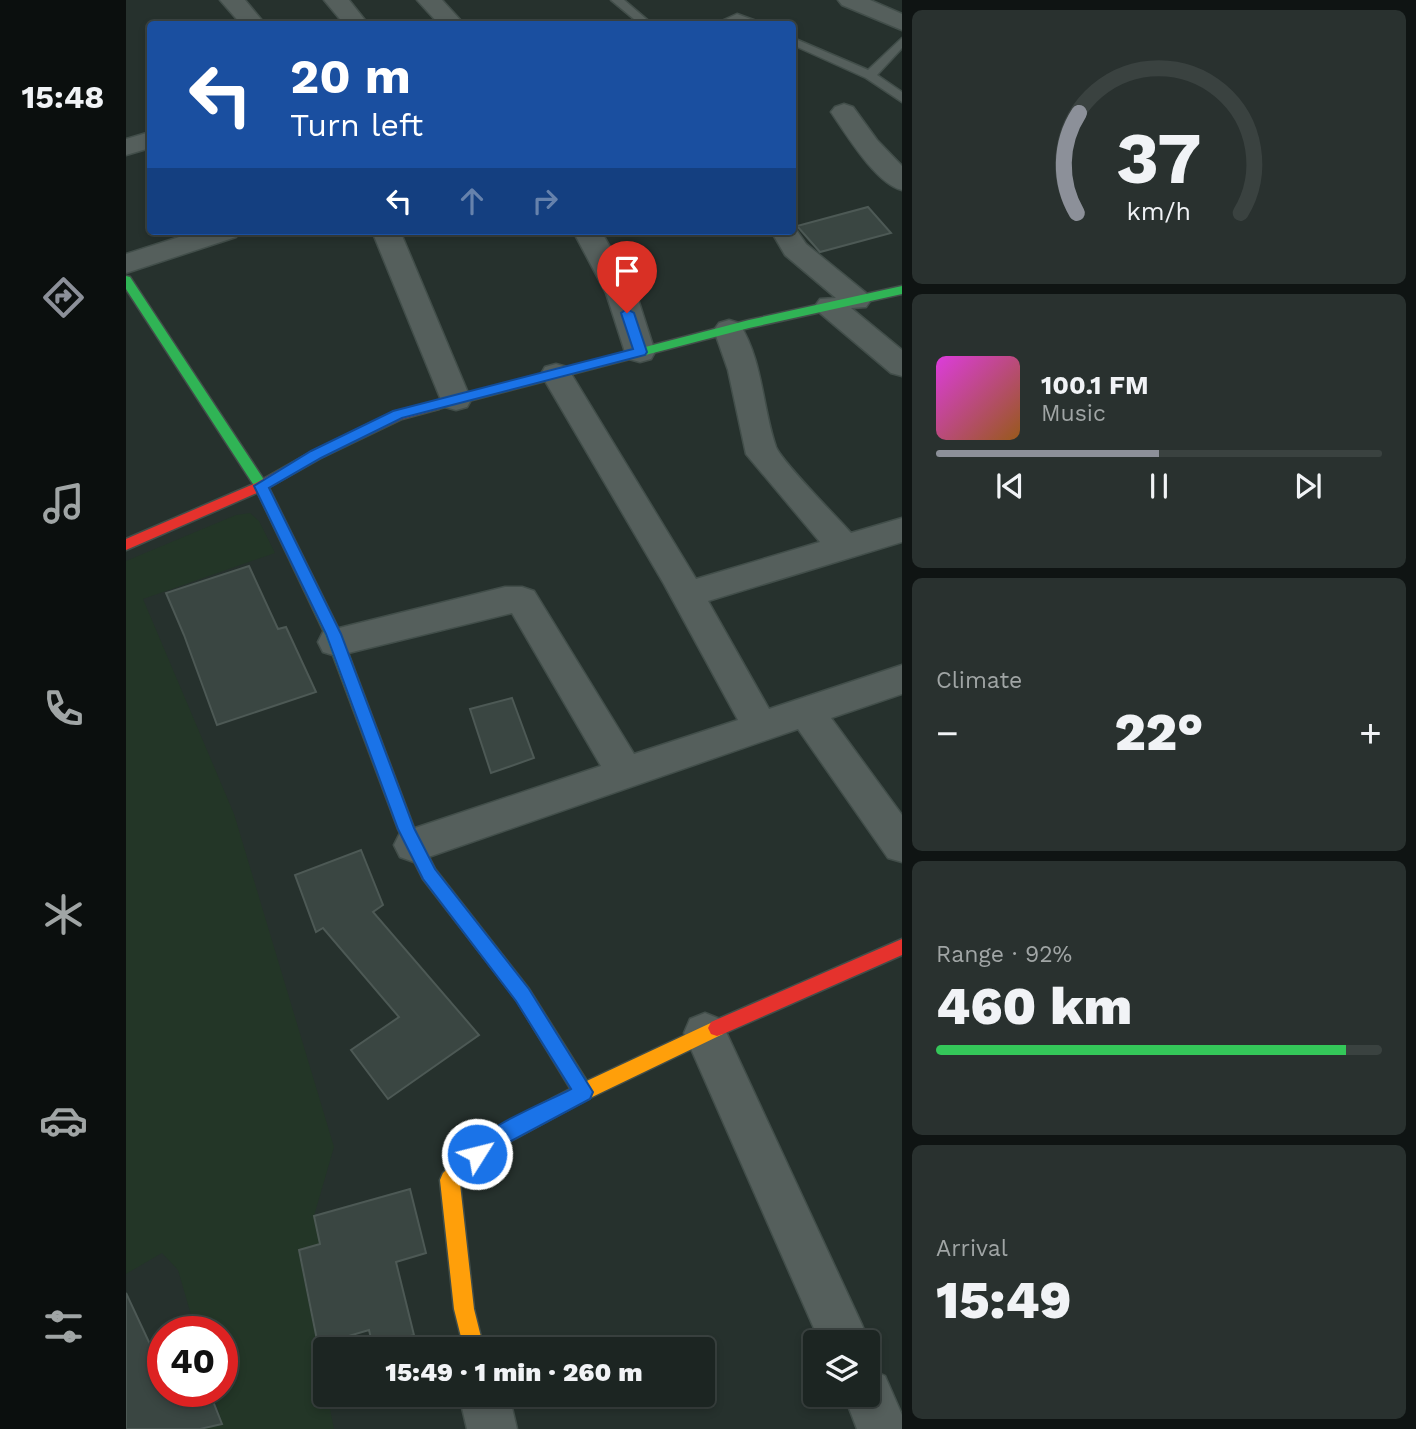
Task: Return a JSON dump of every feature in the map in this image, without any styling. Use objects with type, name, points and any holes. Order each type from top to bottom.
[{"type":"street","points":[[232,0],[250,21]]},
{"type":"street","points":[[336,0],[354,21]]},
{"type":"street","points":[[429,0],[449,21]]},
{"type":"street","points":[[850,0],[896,16]]},
{"type":"street","points":[[844,112],[868,146],[901,182]]},
{"type":"street","points":[[126,147],[147,141]]},
{"type":"street","points":[[126,264],[214,235]]},
{"type":"street","points":[[388,235],[456,400]]},
{"type":"street","points":[[589,235],[621,293],[640,352]]},
{"type":"street","points":[[787,235],[795,249],[901,366]]},
{"type":"street","points":[[126,280],[261,486],[336,642],[414,845],[429,874],[523,995],[583,1092]]},
{"type":"street","points":[[126,545],[261,486],[316,454],[398,415],[640,352],[901,290]]},
{"type":"street","points":[[729,330],[743,370],[762,454],[844,547]]},
{"type":"street","points":[[556,374],[687,594],[760,726]]},
{"type":"street","points":[[687,594],[901,530]]},
{"type":"street","points":[[336,642],[505,600],[522,600],[625,772]]},
{"type":"street","points":[[414,845],[901,680]]},
{"type":"street","points":[[805,711],[901,846]]},
{"type":"street","points":[[471,1337],[464,1309],[450,1180],[491,1141],[583,1092],[705,1033],[866,965],[901,947]]},
{"type":"street","points":[[705,1033],[840,1330]]},
{"type":"street","points":[[487,1407],[492,1429]]},
{"type":"street","points":[[873,1407],[882,1429]]},
{"type":"lane","points":[[617,0],[642,21]]},
{"type":"lane","points":[[728,21],[737,17],[747,21]]},
{"type":"lane","points":[[870,75],[901,41]]},
{"type":"lane","points":[[796,42],[870,75],[901,98]]},
{"type":"green space","points":[[250,513],[259,521],[275,553],[143,599],[234,814],[334,1147],[314,1216],[320,1244],[299,1250],[316,1337],[313,1337],[313,1407],[330,1407],[334,1429],[200,1429],[222,1424],[217,1407],[238,1407],[238,1316],[191,1316],[178,1270],[162,1253],[126,1274],[126,561],[236,515]]},
{"type":"building","points":[[868,207],[891,233],[820,252],[797,226]]},
{"type":"building","points":[[249,566],[278,629],[286,627],[316,692],[217,725],[166,593]]},
{"type":"building","points":[[512,698],[534,758],[491,773],[470,709]]},
{"type":"building","points":[[361,850],[383,905],[373,912],[479,1035],[388,1099],[351,1050],[399,1017],[323,928],[316,932],[295,875]]},
{"type":"building","points":[[410,1189],[426,1253],[396,1262],[414,1335],[371,1337],[369,1330],[345,1337],[316,1337],[299,1250],[320,1244],[314,1216]]},
{"type":"building","points":[[126,1293],[147,1338],[147,1407],[215,1407],[222,1424],[200,1429],[126,1429]]},
{"type":"traffic: fast","points":[[126,280],[261,486],[333,634],[406,829],[429,874],[523,995],[583,1092]]},
{"type":"traffic: fast","points":[[434,406],[749,324],[902,290]]},
{"type":"traffic: slow","points":[[471,1337],[464,1309],[450,1180],[491,1141],[583,1092],[717,1028]]},
{"type":"traffic: jam","points":[[126,545],[261,486],[316,455],[398,415],[434,406]]},
{"type":"traffic: jam","points":[[717,1028],[902,947]]},
{"type":"route","points":[[477,1154],[491,1141],[583,1092],[523,995],[429,874],[406,829],[333,634],[261,486],[316,454],[398,415],[640,352],[627,313]]}]
